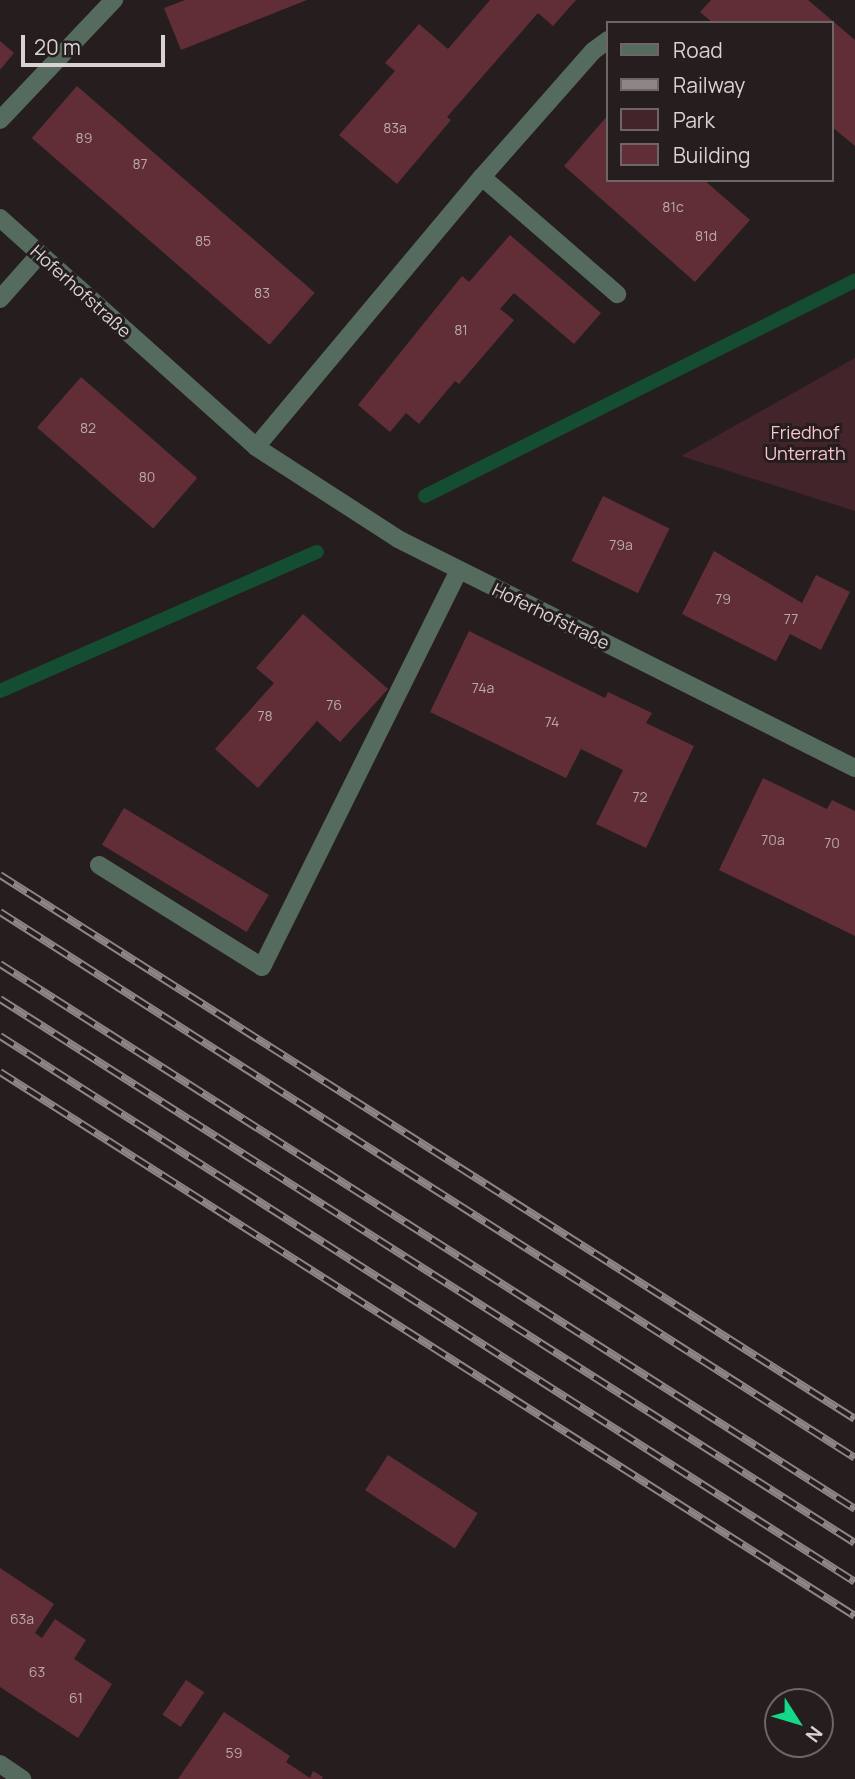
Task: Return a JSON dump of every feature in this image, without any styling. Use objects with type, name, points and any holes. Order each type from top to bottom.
[{"type":"street","points":[[0,120],[103,7],[114,0]]},
{"type":"street","points":[[256,447],[482,177],[593,51],[606,41]]},
{"type":"street","points":[[482,177],[617,294]]},
{"type":"street","name":"Hoferhofstraße","points":[[0,218],[256,447],[398,539],[855,768]]},
{"type":"street","points":[[0,299],[40,254]]},
{"type":"street","points":[[99,865],[262,967],[459,570]]},
{"type":"street","points":[[0,1764],[22,1779]]},
{"type":"green space","name":"Friedhof Unterrath","points":[[855,358],[855,511],[681,456]]},
{"type":"building","points":[[185,0],[307,0],[181,50],[164,8]]},
{"type":"building","points":[[490,0],[576,0],[553,26],[538,13],[447,117],[451,120],[397,184],[339,135],[395,71],[385,63],[419,24],[448,49]]},
{"type":"building","points":[[711,0],[808,0],[833,21],[711,21],[700,12]]},
{"type":"building","points":[[834,22],[855,40],[855,146],[834,129]]},
{"type":"building","points":[[0,41],[14,53],[0,70]]},
{"type":"building","points":[[77,86],[315,293],[269,345],[32,138]]},
{"type":"building","points":[[606,117],[606,182],[706,182],[750,220],[695,282],[564,166]]},
{"type":"building","points":[[510,235],[601,313],[574,344],[514,293],[500,309],[514,320],[459,384],[455,381],[419,424],[406,413],[390,432],[358,405],[462,276],[469,282]]},
{"type":"building","points":[[81,377],[197,478],[153,529],[37,428]]},
{"type":"building","points":[[603,496],[670,528],[638,593],[571,561]]},
{"type":"building","points":[[714,551],[802,603],[816,575],[850,592],[821,650],[790,634],[776,661],[682,614]]},
{"type":"building","points":[[303,614],[388,689],[340,742],[317,721],[258,788],[215,749],[274,683],[256,668]]},
{"type":"building","points":[[469,631],[605,698],[608,692],[652,713],[646,723],[694,746],[646,848],[596,824],[623,770],[581,749],[566,778],[430,712]]},
{"type":"building","points":[[763,778],[827,809],[832,800],[855,811],[855,936],[719,870]]},
{"type":"building","points":[[124,808],[269,895],[247,932],[102,845]]},
{"type":"building","points":[[388,1455],[478,1513],[455,1549],[365,1490]]},
{"type":"building","points":[[0,1568],[54,1604],[35,1633],[42,1638],[55,1619],[86,1640],[74,1659],[112,1684],[78,1738],[0,1687]]},
{"type":"building","points":[[186,1680],[204,1692],[181,1727],[163,1715]]},
{"type":"building","points":[[224,1712],[290,1756],[286,1762],[310,1778],[313,1771],[323,1777],[322,1779],[178,1779]]},
{"type":"waterway","points":[[425,496],[855,281]]},
{"type":"waterway","points":[[0,691],[317,552]]},
{"type":"railway","points":[[0,875],[855,1419]]},
{"type":"railway","points":[[0,912],[855,1458]]},
{"type":"railway","points":[[0,964],[855,1509]]},
{"type":"railway","points":[[0,999],[855,1543]]},
{"type":"railway","points":[[0,1036],[855,1582]]},
{"type":"railway","points":[[0,1072],[855,1616]]}]
